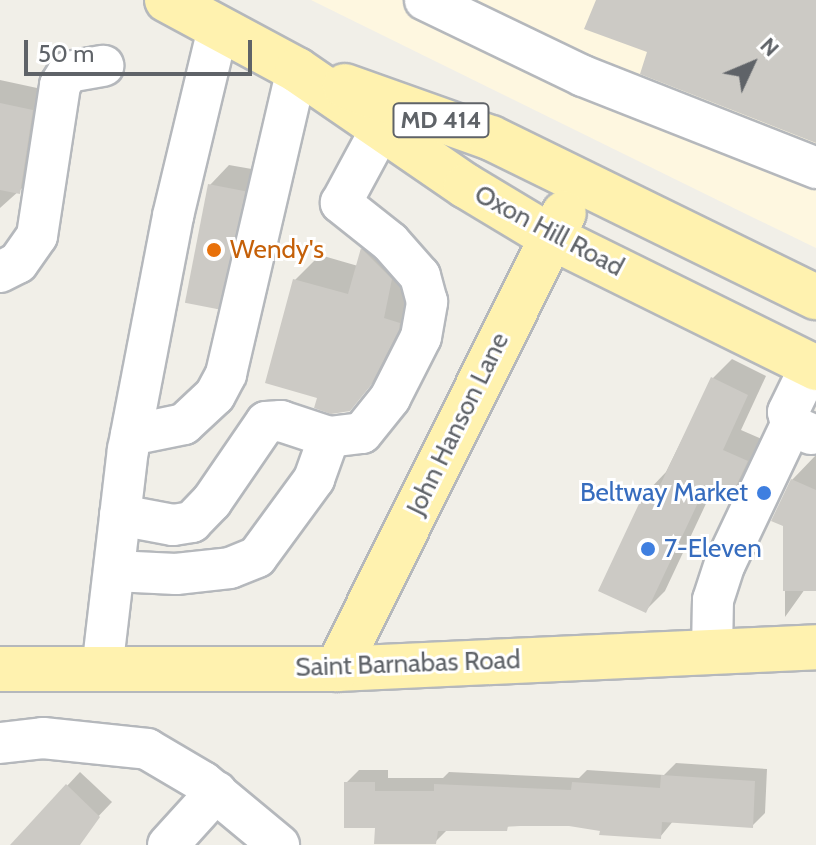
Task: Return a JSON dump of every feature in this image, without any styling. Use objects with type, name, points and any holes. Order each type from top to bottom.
[{"type":"main road","name":"Oxon Hill Road","points":[[167,0],[297,70],[381,129],[551,237],[814,366]]},
{"type":"main road","name":"Oxon Hill Road","points":[[297,70],[491,138],[816,297]]},
{"type":"main road","name":"John Hanson Lane","points":[[337,669],[582,180]]},
{"type":"main road","name":"Saint Barnabas Road","points":[[0,669],[337,669],[816,647]]},
{"type":"street","points":[[425,0],[583,76],[816,168]]},
{"type":"street","points":[[102,670],[131,435],[173,216],[218,28]]},
{"type":"street","points":[[8,258],[37,236],[60,85],[68,72],[103,66]]},
{"type":"street","points":[[131,435],[184,424],[215,395],[226,374],[297,70]]},
{"type":"street","points":[[120,515],[173,525],[192,522],[212,501],[266,422],[281,421],[329,437],[362,433],[390,398],[421,337],[427,302],[420,276],[400,253],[341,203],[381,129]]},
{"type":"street","points":[[712,651],[713,600],[725,564],[804,431],[788,412],[814,366]]},
{"type":"street","points":[[114,571],[176,574],[230,568],[257,557],[314,479],[329,437]]},
{"type":"street","points":[[0,743],[43,738],[147,749],[216,792],[279,845]]},
{"type":"street","points":[[168,845],[216,792]]},
{"type":"shaded area","points":[[311,0],[816,0],[816,248],[754,218]]},
{"type":"building","points":[[596,0],[816,0],[816,143],[640,74],[647,52],[584,29]]},
{"type":"building","points":[[0,103],[33,110],[20,194],[0,190]]},
{"type":"building","name":"Wendy's","points":[[208,184],[245,191],[222,310],[185,303]]},
{"type":"building","points":[[361,248],[392,279],[384,318],[400,323],[399,330],[371,385],[350,411],[331,414],[314,408],[317,398],[265,383],[293,279],[348,294]]},
{"type":"building","points":[[711,377],[748,395],[723,450],[748,461],[728,503],[703,492],[646,613],[598,591],[645,491],[655,496]]},
{"type":"building","points":[[791,479],[816,490],[816,591],[783,591],[783,526],[771,521]]},
{"type":"building","points":[[661,775],[755,781],[753,828],[662,822],[661,839],[599,835],[600,831],[569,826],[508,826],[507,831],[438,831],[436,844],[374,844],[375,828],[344,828],[344,782],[375,782],[375,791],[434,791],[434,784],[571,790],[572,782],[660,788]]},
{"type":"building","points":[[66,784],[100,817],[80,845],[10,845]]},
{"type":"place","name":"Wendy's","points":[[214,250]]},
{"type":"place","name":"Beltway Market","points":[[764,493]]},
{"type":"place","name":"7-Eleven","points":[[648,549]]}]
